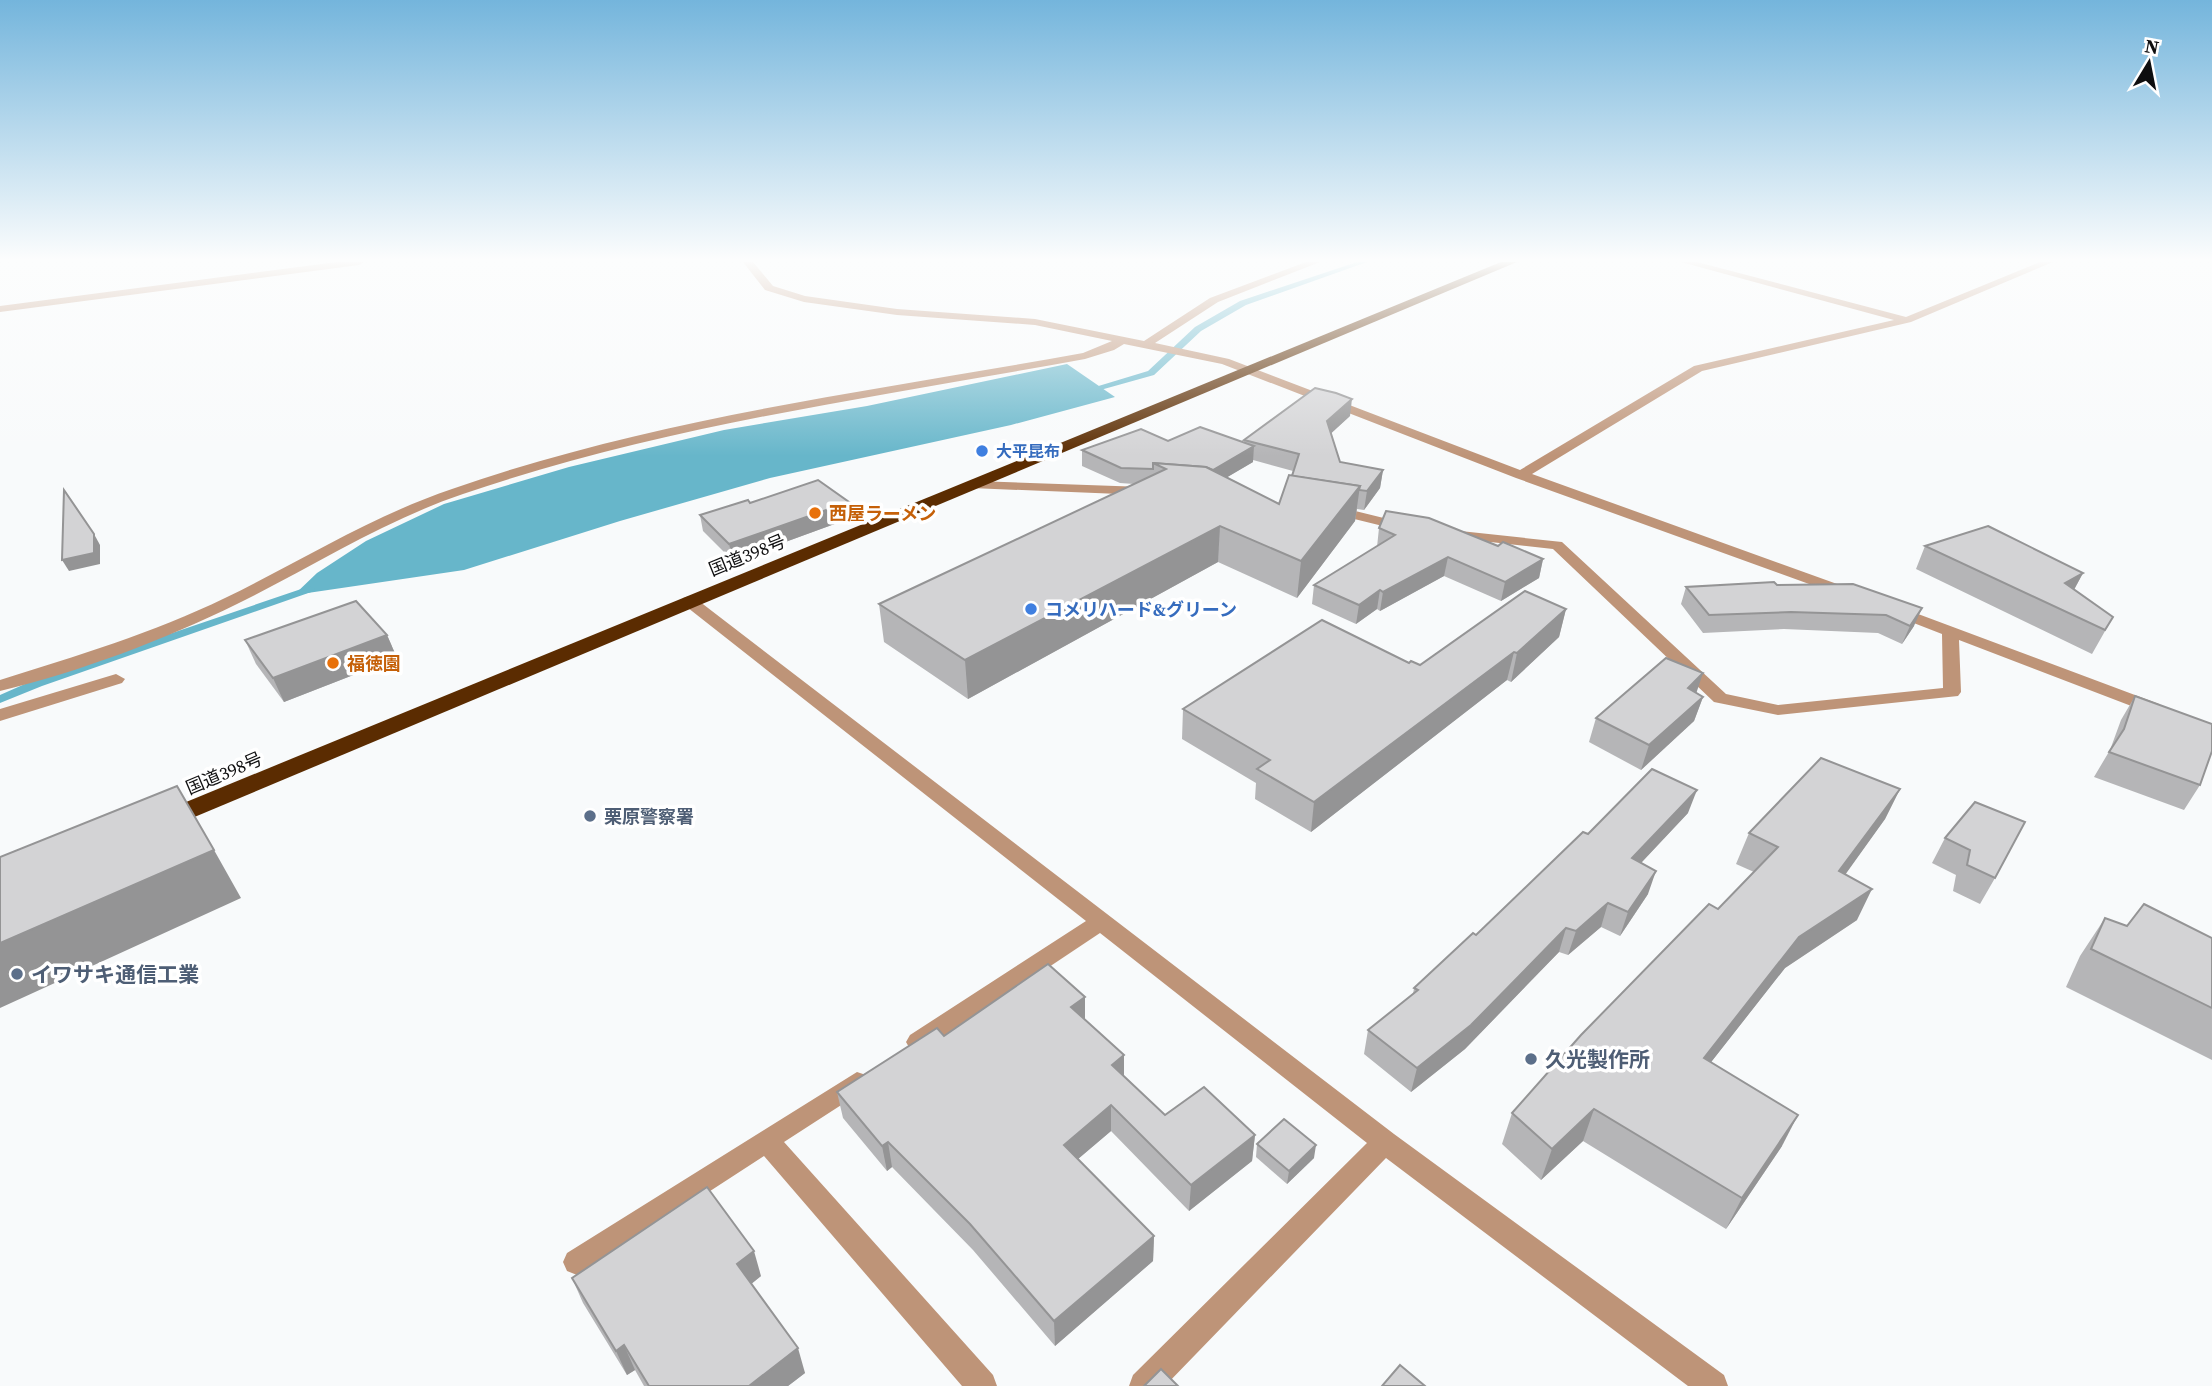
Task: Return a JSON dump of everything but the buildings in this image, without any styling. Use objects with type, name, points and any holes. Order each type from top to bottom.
[{"type":"highway","name":"国道398号","points":[[153,825],[1354,327]]},
{"type":"street","points":[[1059,327],[1208,356],[1521,475],[1859,597]]},
{"type":"street","points":[[1154,345],[1175,327]]},
{"type":"street","points":[[1521,475],[1698,368],[1878,327]]},
{"type":"street","points":[[0,685],[99,654],[228,602],[349,538],[454,492],[547,462],[694,428],[1085,356],[1110,348],[1123,339]]},
{"type":"street","points":[[976,485],[1165,492]]},
{"type":"street","points":[[1322,508],[1349,512],[1399,527],[1557,545],[1720,698],[1778,710],[1952,691],[1950,630]]},
{"type":"street","points":[[689,601],[1385,1142],[1713,1386]]},
{"type":"street","points":[[1885,607],[2162,712]]},
{"type":"street","points":[[0,715],[116,679]]},
{"type":"street","points":[[577,1262],[1102,921]]},
{"type":"street","points":[[767,1141],[982,1386]]},
{"type":"street","points":[[1143,1386],[1385,1142]]},
{"type":"water","points":[[1067,364],[1115,397],[1011,425],[770,478],[464,570],[294,595],[317,573],[366,541],[444,504],[569,467],[724,430],[867,406]]},
{"type":"waterway","points":[[1086,391],[1151,373],[1202,327]]},
{"type":"waterway","points":[[0,699],[38,683],[310,589]]},
{"type":"place","name":"大平昆布","points":[[982,451]]},
{"type":"place","name":"西屋ラーメン","points":[[815,513]]},
{"type":"place","name":"コメリハード&グリーン","points":[[1031,609]]},
{"type":"place","name":"福徳園","points":[[333,663]]},
{"type":"place","name":"栗原警察署","points":[[590,816]]},
{"type":"place","name":"イワサキ通信工業","points":[[17,974]]},
{"type":"place","name":"久光製作所","points":[[1531,1059]]}]
